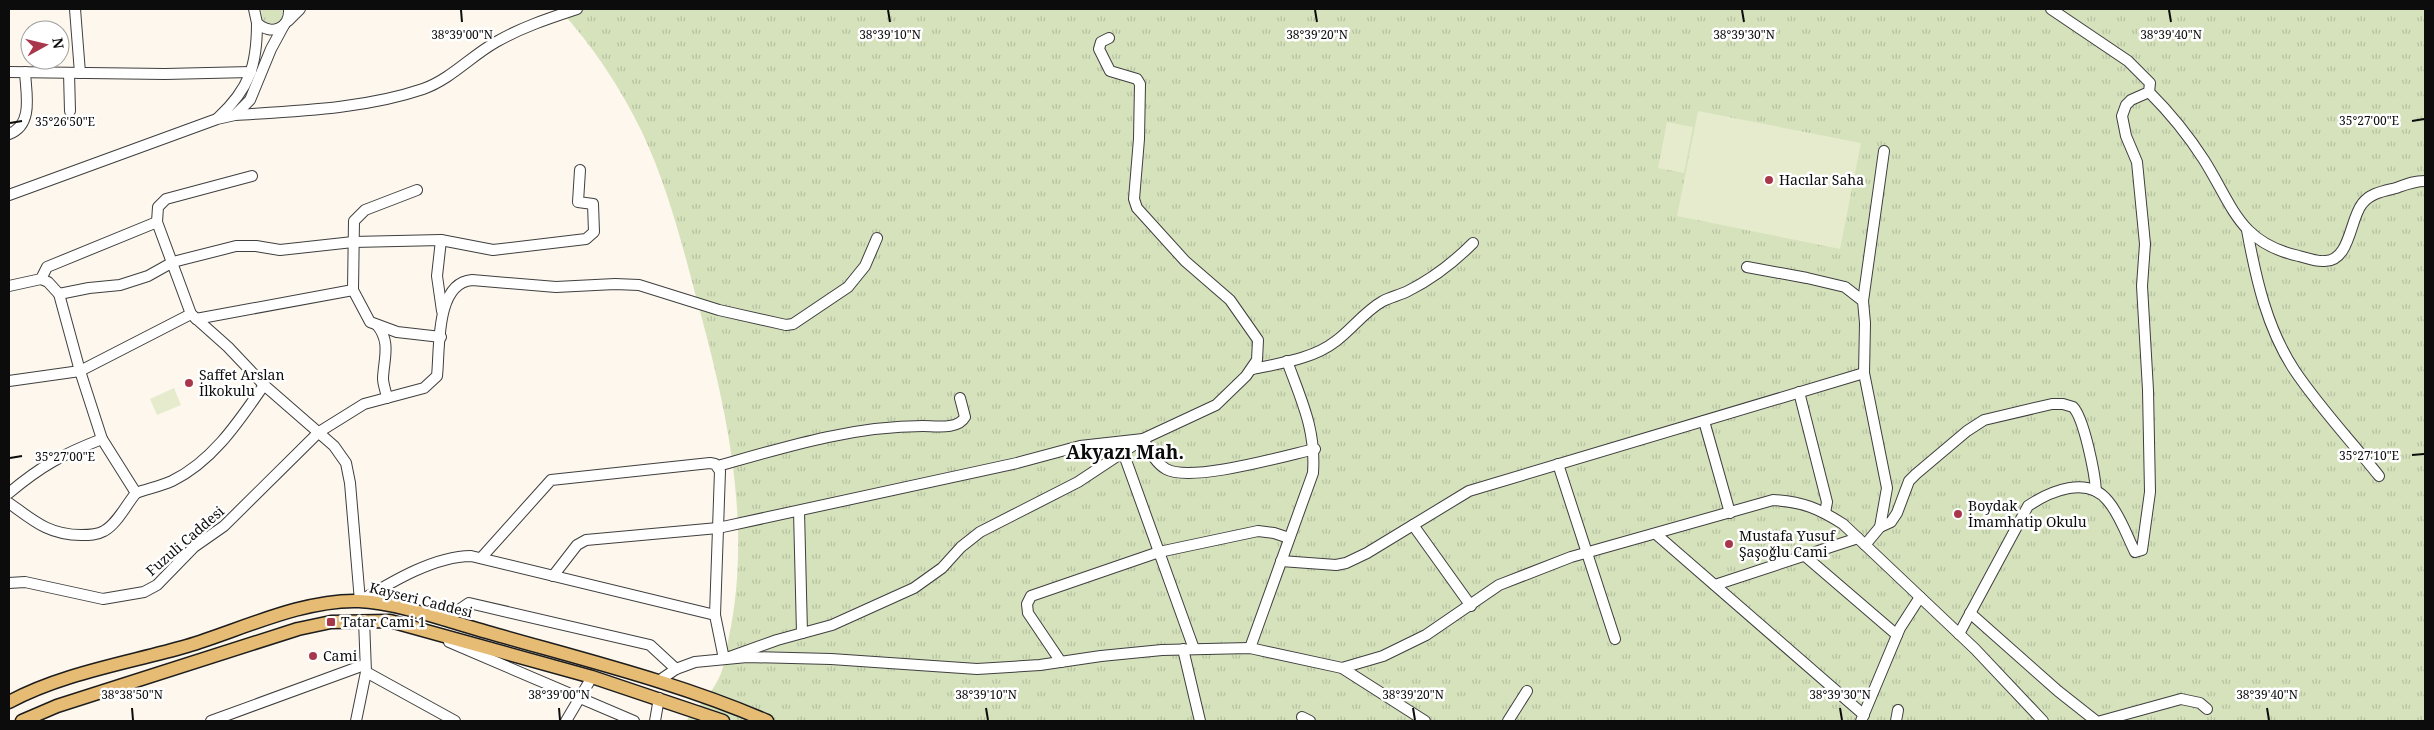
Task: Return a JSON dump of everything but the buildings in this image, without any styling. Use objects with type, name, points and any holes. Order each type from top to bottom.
[{"type":"main road","name":"Kayseri Caddesi","points":[[9,702],[38,688],[133,659],[186,646],[292,612],[327,603],[360,601],[382,604],[444,620],[660,680],[767,721]]},
{"type":"main road","name":"Kayseri Caddesi","points":[[22,721],[57,706],[266,638],[331,622],[364,620],[390,621],[592,677],[723,721]]},
{"type":"street","points":[[70,111],[74,73],[75,9]]},
{"type":"street","points":[[243,9],[255,16],[267,30],[273,30],[286,23],[289,9]]},
{"type":"street","points":[[235,115],[250,100],[271,49],[286,23],[300,9]]},
{"type":"street","points":[[9,194],[217,119],[235,115],[302,111],[349,104],[424,88],[463,66],[495,42],[531,24],[577,9]]},
{"type":"street","points":[[1959,634],[2028,506],[2043,496],[2074,487],[2096,491],[2110,503],[2135,552],[2140,552],[2150,508],[2148,390],[2142,286],[2145,244],[2137,162],[2126,136],[2122,116],[2126,105],[2131,100],[2149,92],[2151,86],[2149,81],[2128,61],[2051,9]]},
{"type":"street","points":[[217,119],[236,101],[251,72],[257,53],[255,16]]},
{"type":"street","points":[[724,659],[832,625],[914,588],[942,568],[961,547],[980,532],[1078,482],[1143,439],[1216,405],[1253,369],[1259,350],[1258,340],[1230,300],[1185,261],[1135,204],[1140,84],[1136,79],[1110,71],[1099,49],[1101,42],[1109,38]]},
{"type":"street","points":[[9,72],[165,74],[251,72]]},
{"type":"street","points":[[9,134],[21,127],[26,116],[26,72]]},
{"type":"street","points":[[2149,92],[2173,116],[2204,160],[2241,224],[2255,238],[2273,248],[2324,262],[2330,260],[2340,254],[2362,204],[2370,196],[2415,181],[2425,182]]},
{"type":"street","points":[[1880,527],[1887,488],[1864,373],[1865,323],[1862,301],[1884,151]]},
{"type":"street","points":[[59,294],[89,288],[120,285],[148,276],[173,262],[236,246],[256,246],[280,250],[353,242],[441,240],[493,250],[588,238],[594,232],[593,204],[578,202],[580,170]]},
{"type":"street","points":[[252,176],[166,199],[158,207],[157,222],[193,316],[228,347],[264,385],[334,446],[346,463],[350,483],[360,601],[408,573],[460,556],[481,558],[714,615]]},
{"type":"street","points":[[417,190],[360,212],[354,221],[353,290],[370,322],[397,332],[441,337]]},
{"type":"street","points":[[41,279],[47,267],[157,222]]},
{"type":"street","points":[[2247,230],[2255,276],[2269,320],[2294,370],[2379,476]]},
{"type":"street","points":[[442,312],[456,286],[466,280],[556,287],[615,284],[639,285],[718,310],[786,325],[793,324],[848,287],[865,266],[877,238]]},
{"type":"street","name":"Fuzuli Caddesi","points":[[9,583],[25,582],[103,600],[144,592],[157,585],[194,547],[224,526],[319,432],[364,404],[424,388],[431,383],[437,376],[441,337],[442,312],[437,276],[441,240]]},
{"type":"street","points":[[1253,369],[1312,355],[1335,342],[1367,312],[1383,301],[1408,292],[1431,278],[1473,244]]},
{"type":"street","points":[[1747,267],[1807,278],[1845,288],[1862,301]]},
{"type":"street","points":[[9,286],[41,279],[48,282],[59,294],[80,371],[102,439],[136,493]]},
{"type":"street","points":[[9,381],[80,371],[193,316],[353,290]]},
{"type":"street","points":[[376,324],[385,339],[387,348],[383,380],[387,398]]},
{"type":"street","points":[[1250,648],[1313,473],[1315,449],[1309,421],[1287,361]]},
{"type":"street","points":[[1281,561],[1336,565],[1346,563],[1469,491],[1864,373]]},
{"type":"street","points":[[9,503],[47,530],[67,535],[96,535],[111,526],[136,493],[172,481],[204,460],[236,424],[264,385]]},
{"type":"street","points":[[1799,392],[1827,502],[1825,512]]},
{"type":"street","points":[[481,558],[551,480],[710,463],[718,466],[850,432],[957,424],[965,418],[960,398]]},
{"type":"street","points":[[1715,586],[1805,556],[1861,541],[1880,527],[1891,522],[1897,513],[1909,481],[1967,430],[1984,420],[2038,406],[2064,404],[2076,410],[2091,460],[2096,491]]},
{"type":"street","points":[[1704,420],[1730,513]]},
{"type":"street","points":[[9,493],[31,475],[65,453],[102,439]]},
{"type":"street","points":[[1143,439],[1164,469],[1181,474],[1209,472],[1315,449]]},
{"type":"street","points":[[552,576],[577,544],[586,540],[718,528],[1017,464],[1080,446],[1143,439]]},
{"type":"street","points":[[1123,452],[1194,649]]},
{"type":"street","points":[[1558,464],[1615,639]]},
{"type":"street","points":[[718,466],[720,471],[714,615],[724,659]]},
{"type":"street","points":[[1342,668],[1383,656],[1426,635],[1471,606],[1498,585],[1588,553],[1657,535],[1773,500],[1796,502],[1817,508],[1843,524],[1959,634],[2043,721]]},
{"type":"street","points":[[799,511],[802,633]]},
{"type":"street","points":[[1413,525],[1471,606]]},
{"type":"street","points":[[1061,662],[1028,613],[1027,604],[1031,596],[1159,552],[1258,531],[1274,533],[1289,538]]},
{"type":"street","points":[[1657,535],[1863,718],[1897,635],[1920,597]]},
{"type":"street","points":[[1805,556],[1897,635]]},
{"type":"street","points":[[444,620],[469,604],[650,645],[676,669]]},
{"type":"street","points":[[1970,613],[2058,691],[2096,721]]},
{"type":"street","points":[[356,721],[365,669],[364,620]]},
{"type":"street","points":[[416,628],[634,721]]},
{"type":"street","points":[[660,680],[676,669],[695,662],[748,657],[831,659],[977,669],[1061,662],[1101,656],[1194,649],[1250,648],[1342,668],[1425,721]]},
{"type":"street","points":[[1183,650],[1200,721]]},
{"type":"street","points":[[211,721],[365,669],[455,721]]},
{"type":"street","points":[[566,721],[581,700],[592,677]]},
{"type":"street","points":[[1508,721],[1528,691]]},
{"type":"street","points":[[654,721],[659,698]]},
{"type":"street","points":[[2101,721],[2181,699],[2200,702],[2207,709]]},
{"type":"street","points":[[1896,721],[1898,710]]},
{"type":"green space","points":[[261,9],[283,9],[282,18],[275,23],[267,22],[262,19]]},
{"type":"green space","points":[[559,9],[2425,9],[2425,721],[686,721],[708,695],[721,673],[736,594],[737,507],[726,420],[684,252],[666,191],[651,151],[634,115],[615,83],[594,52]]},
{"type":"green space","name":"Hacılar Saha","points":[[1698,111],[1861,143],[1840,249],[1677,216]]},
{"type":"green space","points":[[1667,122],[1693,127],[1684,173],[1658,168]]},
{"type":"green space","points":[[174,388],[181,405],[157,415],[150,399]]},
{"type":"place","name":"Hacılar Saha","points":[[1769,180]]},
{"type":"place","name":"Saffet Arslan İlkokulu","points":[[189,383]]},
{"type":"place","name":"Boydak İmamhatip Okulu","points":[[1958,514]]},
{"type":"place","name":"Mustafa Yusuf Şaşoğlu Cami","points":[[1729,544]]},
{"type":"place","name":"Tatar Cami 1","points":[[331,622]]},
{"type":"place","name":"Cami","points":[[313,656]]},
{"type":"district","name":"Akyazı Mah.","points":[[1125,452]]}]
